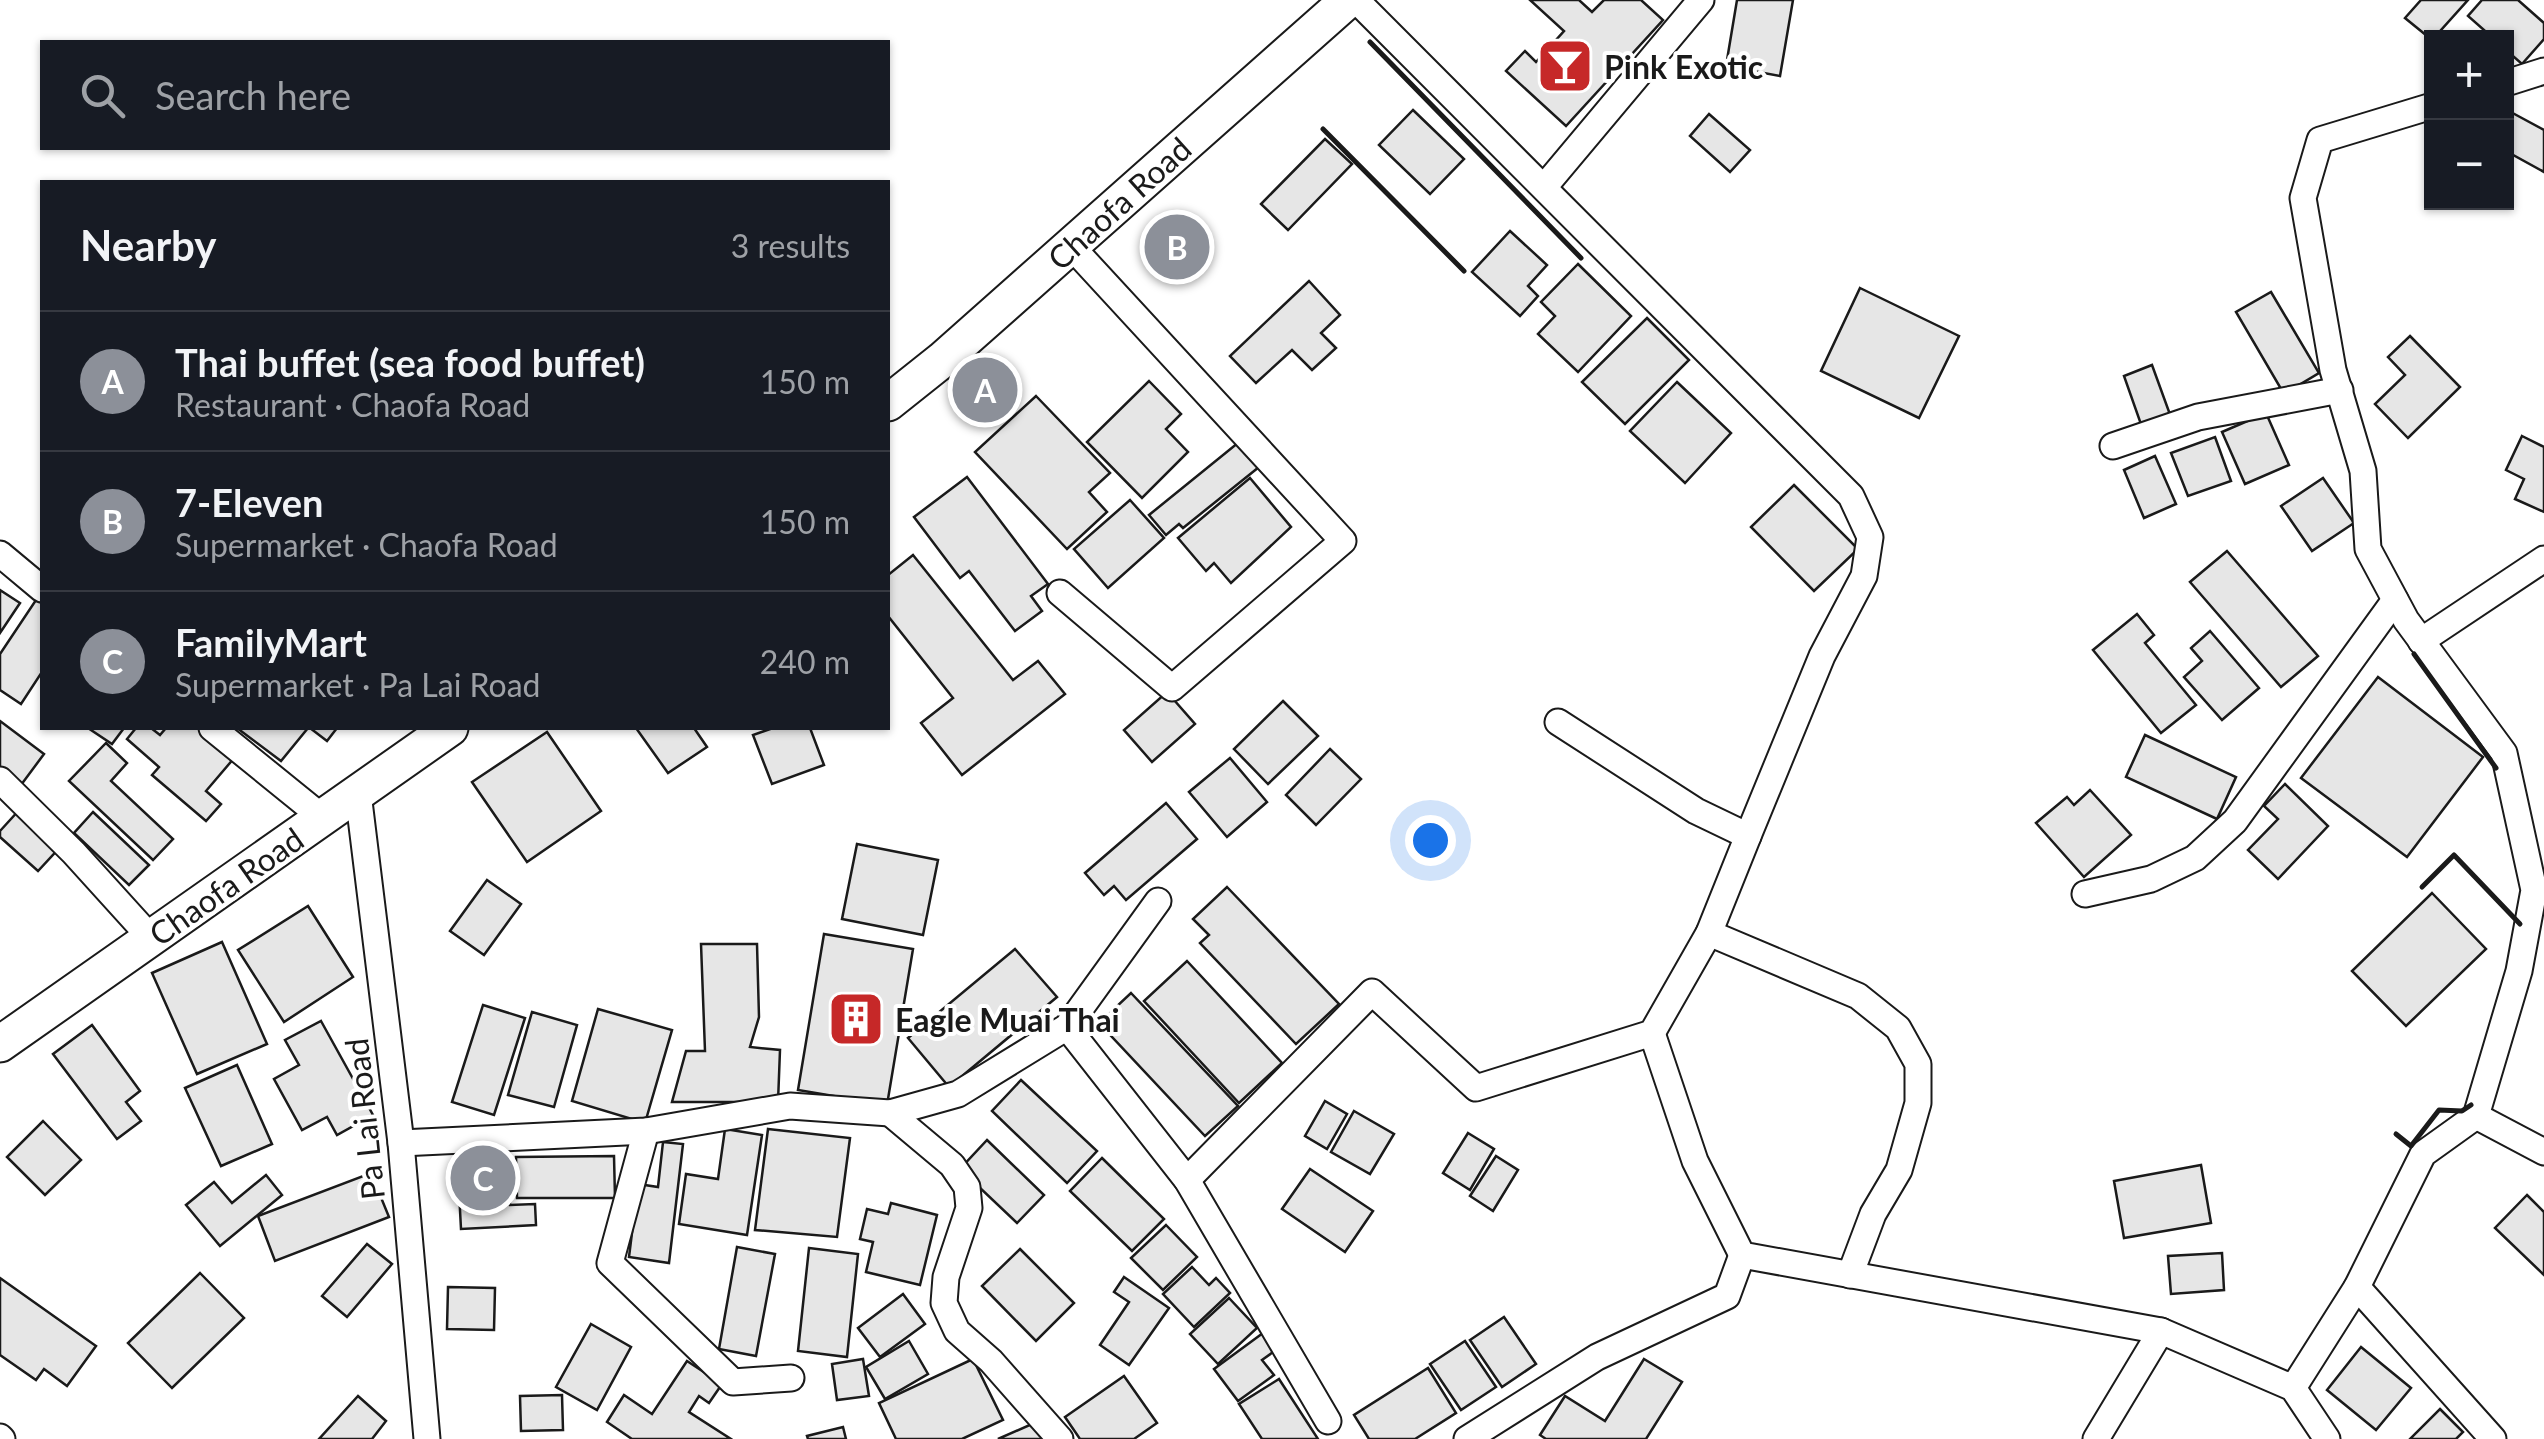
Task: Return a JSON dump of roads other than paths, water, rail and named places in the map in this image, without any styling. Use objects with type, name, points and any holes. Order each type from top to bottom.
[{"type":"main road","name":"Chaofa Road","points":[[890,402],[1348,0]]},
{"type":"main road","name":"Chaofa Road","points":[[0,1044],[447,730]]},
{"type":"street","points":[[1187,1180],[1372,992],[1476,1088],[1652,1033],[1709,933],[1822,656],[1864,576],[1870,537],[1852,496],[1356,0]]},
{"type":"street","points":[[1545,186],[1701,0]]},
{"type":"street","points":[[2514,80],[2544,71]]},
{"type":"street","points":[[2293,1388],[2356,1287],[2423,1154],[2476,1116],[2519,971],[2534,890],[2504,753],[2421,640],[2368,549],[2363,471],[2340,390],[2303,198],[2320,140],[2424,108]]},
{"type":"street","points":[[1060,593],[1172,688],[1343,541],[1071,246]]},
{"type":"street","points":[[2113,446],[2198,417],[2340,390]]},
{"type":"street","points":[[0,554],[40,587]]},
{"type":"street","points":[[2421,640],[2544,559]]},
{"type":"street","points":[[2085,894],[2152,879],[2195,858],[2235,821],[2395,600]]},
{"type":"street","points":[[1558,722],[1696,812],[1748,836]]},
{"type":"street","points":[[214,730],[323,818]]},
{"type":"street","points":[[0,780],[74,852],[151,938]]},
{"type":"street","name":"Pa Lai Road","points":[[358,793],[401,1143],[427,1439]]},
{"type":"street","points":[[401,1143],[646,1131],[790,1106],[890,1113],[958,1094],[1067,1027],[1158,900]]},
{"type":"street","points":[[1709,933],[1858,996],[1898,1028],[1918,1064],[1918,1104],[1899,1170],[1873,1214],[1850,1275]]},
{"type":"street","points":[[1067,1027],[1187,1180],[1328,1421]]},
{"type":"street","points":[[1467,1439],[1598,1356],[1727,1296],[1742,1255],[1695,1160],[1652,1033]]},
{"type":"street","points":[[890,1113],[944,1157],[967,1186],[970,1208],[946,1277],[944,1303],[958,1331],[1060,1439]]},
{"type":"street","points":[[2476,1116],[2544,1152]]},
{"type":"street","points":[[646,1131],[610,1263],[733,1382],[791,1378]]},
{"type":"street","points":[[1742,1255],[2161,1332],[2293,1388],[2327,1439]]},
{"type":"street","points":[[2356,1287],[2493,1439]]},
{"type":"street","points":[[2096,1439],[2161,1332]]},
{"type":"place","name":"Pink Exotic","points":[[1565,66]]},
{"type":"place","name":"7-Eleven","points":[[1177,247]]},
{"type":"place","name":"Thai buffet (sea food buffet)","points":[[985,390]]},
{"type":"place","name":"Eagle Muai Thai","points":[[856,1019]]},
{"type":"place","name":"FamilyMart","points":[[483,1178]]}]
